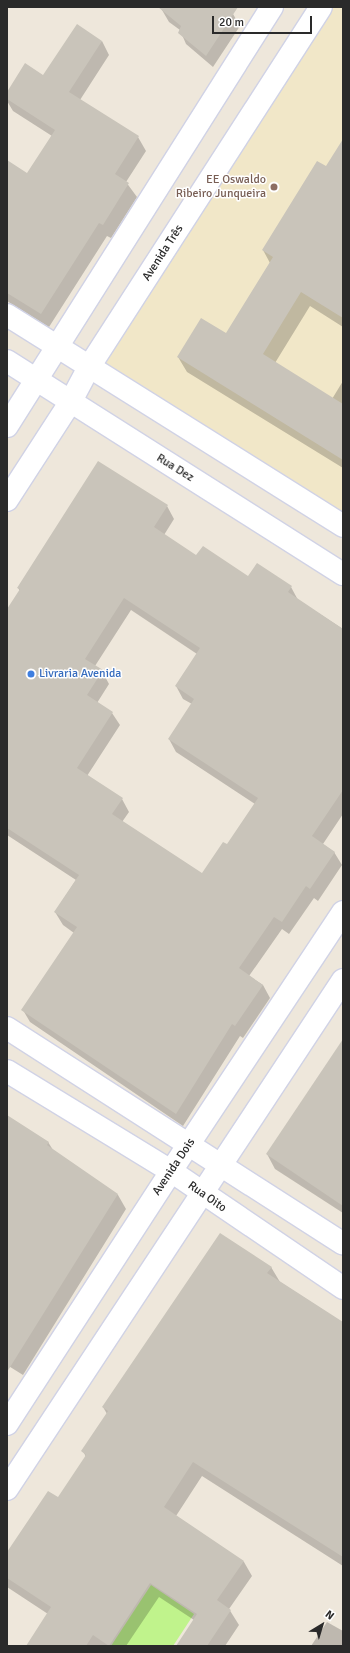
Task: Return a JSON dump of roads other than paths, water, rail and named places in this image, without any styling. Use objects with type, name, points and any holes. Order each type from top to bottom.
[{"type":"street","points":[[7,426],[56,346],[272,7]]},
{"type":"street","name":"Avenida Três","points":[[7,500],[71,402],[89,367],[321,7]]},
{"type":"street","points":[[7,315],[343,526]]},
{"type":"street","name":"Rua Dez","points":[[7,361],[343,574]]},
{"type":"street","name":"Avenida Dois","points":[[7,1424],[171,1171],[343,912]]},
{"type":"street","points":[[7,1490],[220,1164],[343,980]]},
{"type":"street","points":[[7,1028],[190,1144],[343,1244]]},
{"type":"street","name":"Rua Oito","points":[[7,1070],[171,1171],[201,1193],[343,1288]]},
{"type":"place","name":"EE Oswaldo Ribeiro Junqueira","points":[[274,187]]},
{"type":"place","name":"Livraria Avenida","points":[[31,674]]}]
